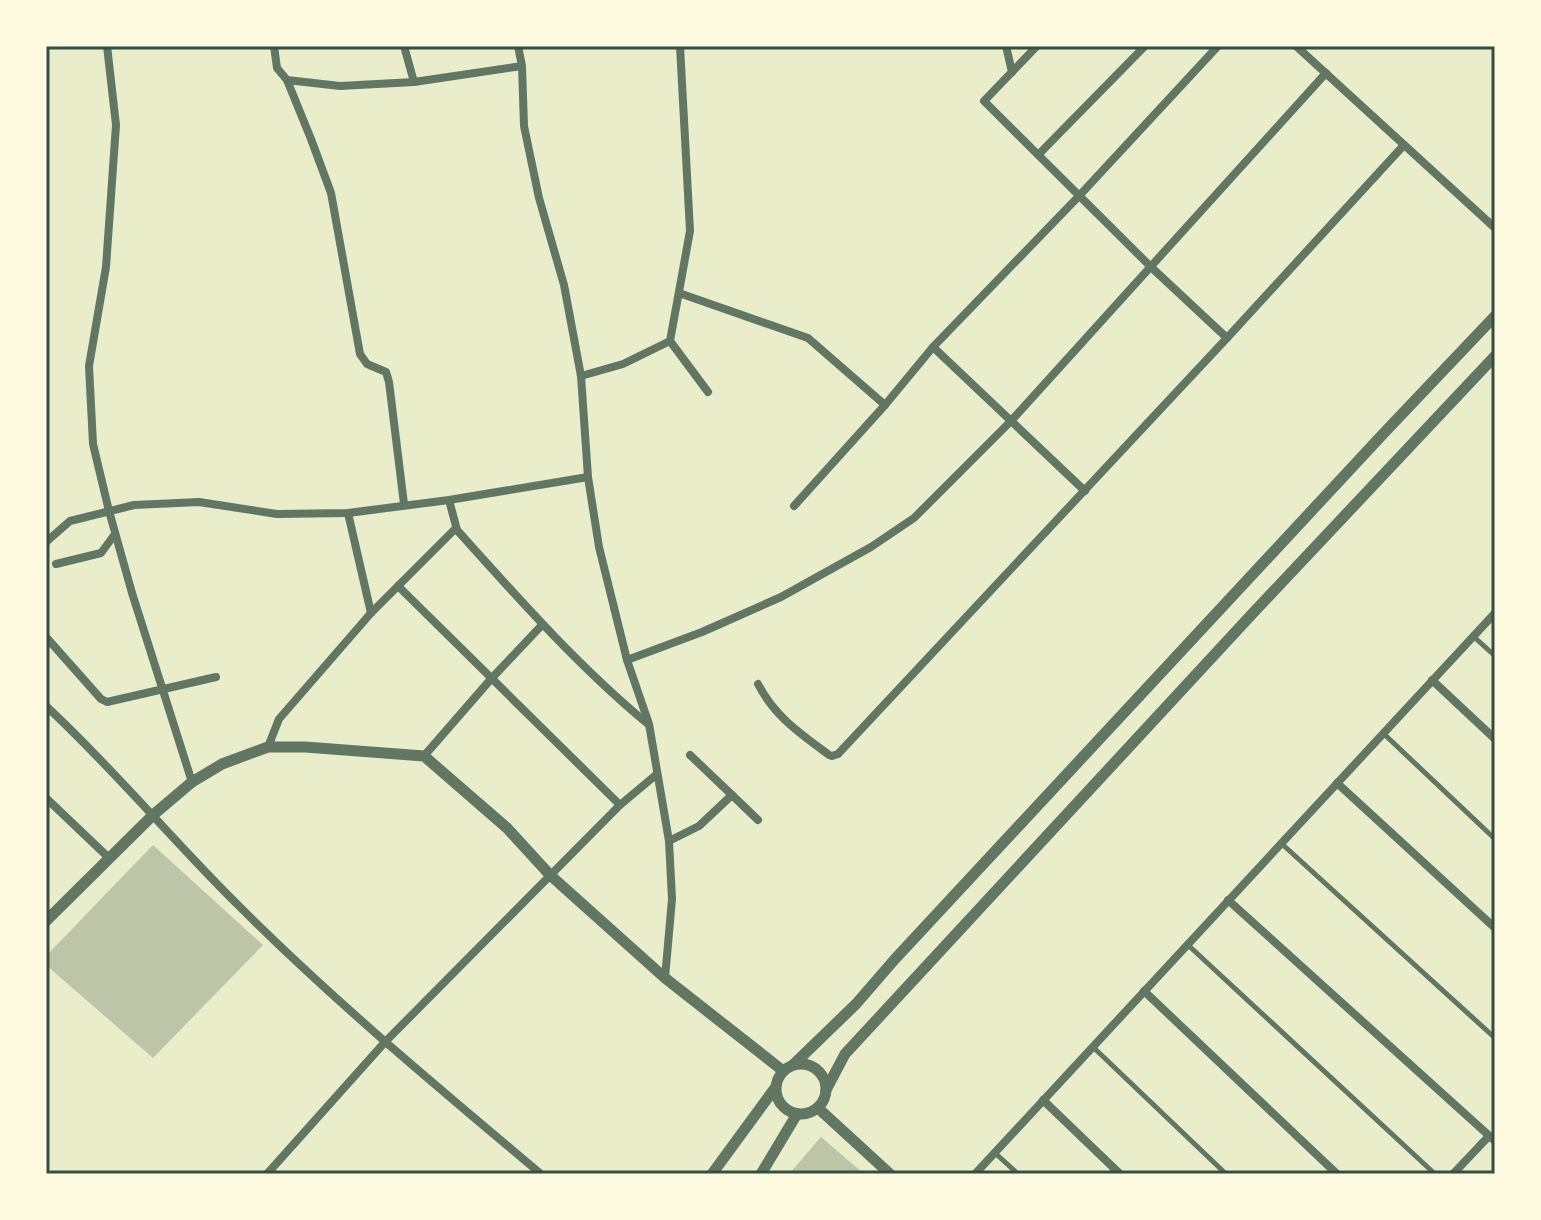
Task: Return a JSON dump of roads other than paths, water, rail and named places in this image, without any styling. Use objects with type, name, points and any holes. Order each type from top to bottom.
[{"type":"street","points":[[107,46],[116,125],[106,267],[89,366],[93,444],[132,593],[192,782]]},
{"type":"street","points":[[274,46],[277,68],[287,80],[331,193],[360,354],[367,364],[386,372],[389,382],[404,504]]},
{"type":"street","points":[[404,46],[414,82]]},
{"type":"street","points":[[518,46],[522,66],[524,126],[539,198],[564,285],[581,376],[588,477],[599,547],[627,660],[649,724],[669,841],[672,899],[665,978]]},
{"type":"street","points":[[680,46],[690,231],[670,341],[708,392]]},
{"type":"street","points":[[1006,46],[1012,72]]},
{"type":"street","points":[[1037,46],[984,101],[1227,338]]},
{"type":"street","points":[[1038,155],[1145,46]]},
{"type":"street","points":[[794,506],[933,347],[1218,46]]},
{"type":"street","points":[[1296,46],[1495,228]]},
{"type":"street","points":[[287,80],[340,86],[414,82],[522,66]]},
{"type":"street","points":[[627,660],[702,632],[781,597],[871,547],[914,518],[1011,421],[1326,73]]},
{"type":"street","points":[[758,684],[776,712],[829,755],[835,756],[1404,145]]},
{"type":"street","points":[[679,293],[808,338],[885,405]]},
{"type":"street","points":[[712,1174],[775,1088],[782,1070],[794,1064],[856,1004],[1495,316]]},
{"type":"street","points":[[581,376],[623,364],[670,341]]},
{"type":"street","points":[[933,347],[1085,491]]},
{"type":"street","points":[[826,1090],[845,1054],[1495,356]]},
{"type":"street","points":[[46,542],[70,521],[134,505],[199,502],[277,514],[348,513],[588,477]]},
{"type":"street","points":[[449,500],[457,530],[542,625],[609,692],[649,724]]},
{"type":"street","points":[[348,513],[371,613]]},
{"type":"street","points":[[268,747],[279,719],[371,613],[452,531],[457,530]]},
{"type":"street","points":[[56,564],[101,553],[115,534]]},
{"type":"street","points":[[398,586],[620,805]]},
{"type":"street","points":[[975,1174],[1495,613]]},
{"type":"street","points":[[424,756],[542,625]]},
{"type":"street","points":[[46,637],[107,702],[216,677]]},
{"type":"street","points":[[1432,680],[1495,739]]},
{"type":"street","points":[[46,706],[240,907],[385,1042],[541,1174]]},
{"type":"street","points":[[48,914],[153,815],[192,782],[222,764],[268,747],[362,750],[424,756],[507,828],[550,875],[665,978],[782,1070]]},
{"type":"street","points":[[690,755],[758,820]]},
{"type":"street","points":[[267,1174],[385,1042],[620,805],[657,774]]},
{"type":"street","points":[[1337,783],[1495,928]]},
{"type":"street","points":[[669,841],[699,826],[732,795]]},
{"type":"street","points":[[46,798],[109,858]]},
{"type":"street","points":[[1228,900],[1492,1138],[1453,1174]]},
{"type":"street","points":[[1144,991],[1337,1174]]},
{"type":"street","points":[[775,1088],[781,1106],[788,1111],[809,1113],[818,1108],[825,1098],[825,1082],[817,1069],[802,1063],[794,1064]]},
{"type":"street","points":[[1043,1100],[1120,1174]]},
{"type":"street","points":[[818,1108],[890,1174]]},
{"type":"street","points":[[761,1174],[797,1114]]},
{"type":"lane","points":[[1473,636],[1495,656]]},
{"type":"lane","points":[[1383,734],[1495,839]]},
{"type":"lane","points":[[1282,843],[1495,1038]]},
{"type":"lane","points":[[1187,944],[1435,1174]]},
{"type":"lane","points":[[1092,1047],[1226,1174]]},
{"type":"lane","points":[[994,1152],[1018,1174]]}]
